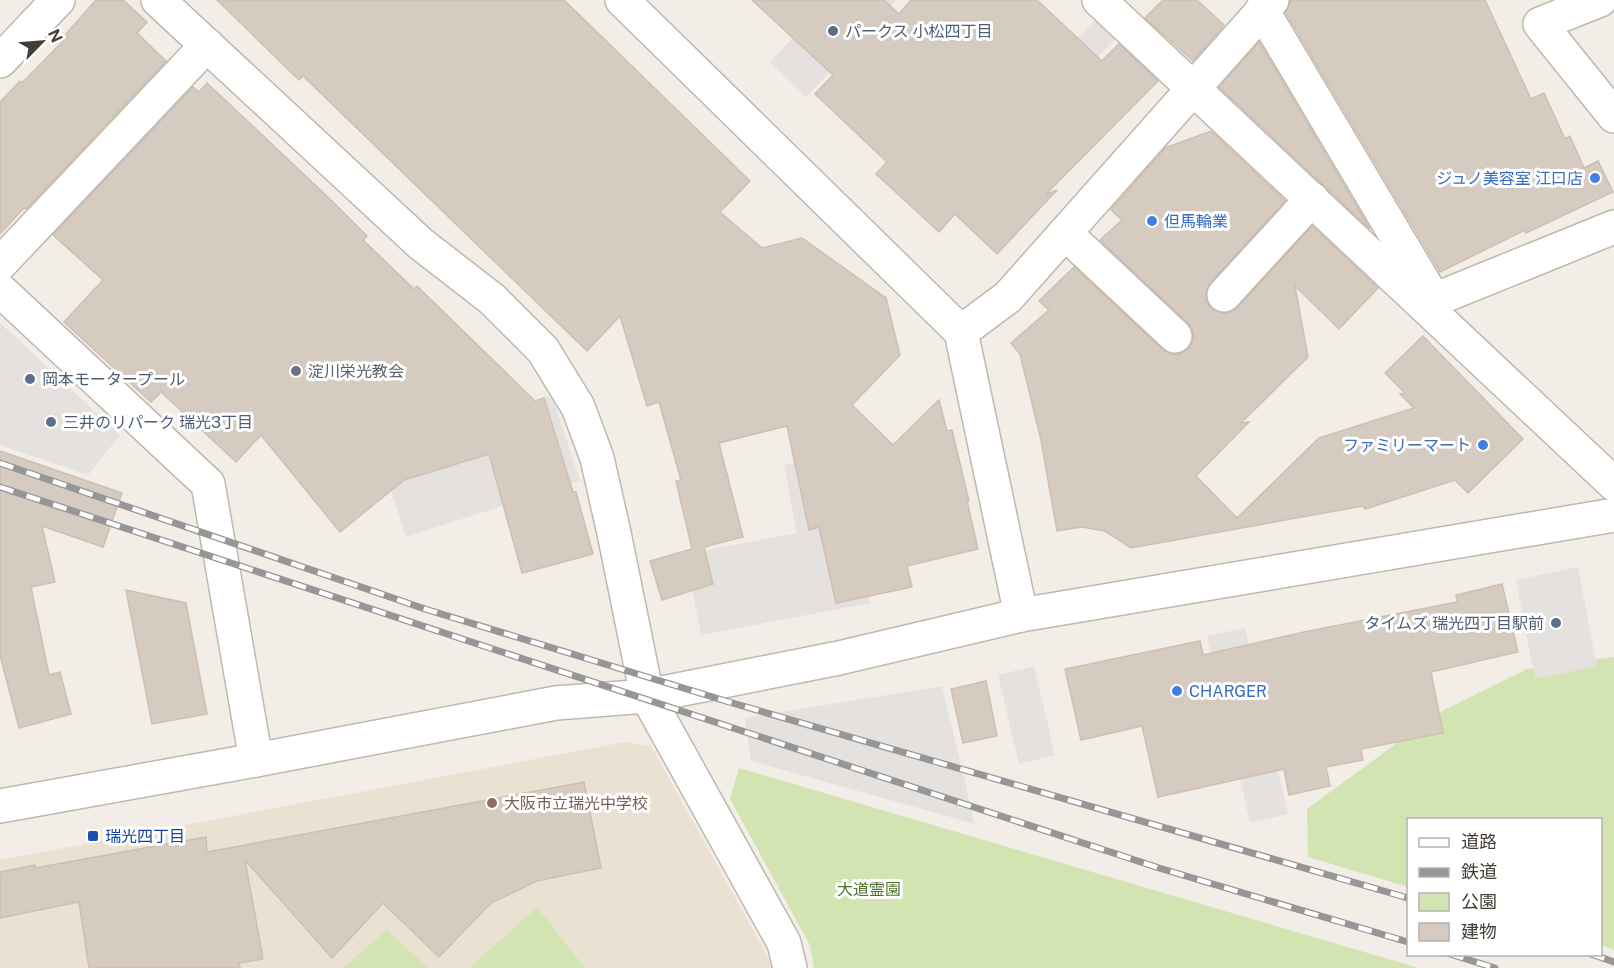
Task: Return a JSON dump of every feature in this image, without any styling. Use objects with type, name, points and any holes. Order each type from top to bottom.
[{"type":"street","points":[[0,61],[58,0]]},
{"type":"street","points":[[158,0],[421,244],[492,299],[543,350],[578,406],[597,458],[647,696],[784,943],[789,968]]},
{"type":"street","points":[[622,0],[961,332],[1021,615]]},
{"type":"street","points":[[1099,0],[1312,199],[1429,302],[1614,484]]},
{"type":"street","points":[[1600,0],[1540,24],[1614,116]]},
{"type":"street","points":[[961,332],[1008,297],[1267,5],[1429,302]]},
{"type":"street","points":[[0,264],[207,45]]},
{"type":"street","points":[[1224,295],[1312,199]]},
{"type":"street","points":[[1429,302],[1614,227]]},
{"type":"street","points":[[1065,233],[1175,336]]},
{"type":"street","points":[[0,290],[208,484],[256,760]]},
{"type":"street","points":[[0,806],[556,703],[647,696],[839,657],[1021,615],[1614,515]]},
{"type":"shaded area","name":"パークス 小松四丁目","points":[[828,0],[896,0],[806,97],[770,62]]},
{"type":"shaded area","points":[[1097,18],[1116,38],[1064,92],[1044,73]]},
{"type":"shaded area","name":"岡本モータープール","points":[[0,323],[120,435],[88,475],[0,445]]},
{"type":"shaded area","points":[[552,395],[580,481],[406,537],[378,451]]},
{"type":"shaded area","points":[[842,454],[871,603],[701,635],[685,554],[797,533],[784,465]]},
{"type":"shaded area","name":"タイムズ 瑞光四丁目駅前","points":[[1578,567],[1597,666],[1535,679],[1516,580]]},
{"type":"shaded area","points":[[1245,628],[1288,814],[1250,823],[1207,636]]},
{"type":"shaded area","points":[[1034,666],[1055,755],[1019,764],[998,675]]},
{"type":"shaded area","points":[[942,686],[975,824],[751,761],[745,718]]},
{"type":"shaded area","name":"大阪市立瑞光中学校","points":[[625,742],[651,746],[769,959],[771,968],[0,968],[0,860]]},
{"type":"green space","points":[[1614,657],[1614,950],[1602,945],[1602,818],[1407,818],[1407,887],[1308,857],[1307,809],[1438,713],[1527,669]]},
{"type":"green space","name":"大道霊園","points":[[739,768],[1419,968],[814,968],[810,945],[730,799]]},
{"type":"green space","points":[[537,907],[585,968],[469,968]]},
{"type":"green space","points":[[387,930],[428,968],[343,968]]},
{"type":"building","points":[[96,0],[123,0],[147,22],[137,33],[166,61],[0,234],[0,102],[68,36],[66,34]]},
{"type":"building","points":[[217,0],[564,0],[750,181],[720,212],[762,248],[802,238],[886,298],[900,355],[852,405],[893,445],[939,400],[947,431],[952,430],[978,549],[907,566],[912,587],[836,603],[819,527],[809,530],[787,426],[719,443],[743,537],[704,547],[713,584],[662,600],[650,561],[692,549],[676,481],[681,480],[659,402],[647,406],[620,316],[587,351],[303,76],[299,80]]},
{"type":"building","points":[[752,0],[884,0],[899,14],[911,0],[1037,0],[1102,61],[1119,44],[1158,81],[1046,194],[1057,190],[997,254],[955,214],[939,232],[876,174],[887,162],[815,94],[833,75]]},
{"type":"building","points":[[1163,0],[1197,0],[1224,25],[1193,61],[1145,18]]},
{"type":"building","points":[[1290,0],[1485,0],[1531,99],[1544,93],[1565,139],[1570,136],[1584,168],[1598,161],[1613,192],[1526,233],[1525,230],[1440,272],[1286,13]]},
{"type":"building","points":[[1259,42],[1370,229],[1219,87]]},
{"type":"building","points":[[207,83],[332,201],[367,236],[363,240],[414,289],[417,286],[535,401],[544,398],[573,492],[576,492],[593,554],[522,573],[489,454],[404,480],[340,532],[261,435],[236,462],[161,392],[151,402],[64,322],[103,280],[53,235],[193,87],[199,92]]},
{"type":"building","points":[[1211,131],[1285,201],[1210,283],[1206,292],[1206,301],[1211,308],[1221,313],[1229,313],[1237,308],[1312,226],[1378,288],[1339,329],[1295,286],[1308,357],[1241,423],[1249,422],[1196,476],[1237,518],[1319,438],[1414,408],[1400,394],[1405,393],[1385,373],[1423,336],[1523,439],[1468,493],[1455,480],[1365,509],[1363,506],[1131,548],[1105,531],[1082,527],[1057,531],[1041,440],[1020,354],[1011,343],[1049,310],[1039,301],[1074,267],[1163,350],[1170,354],[1180,354],[1189,348],[1193,340],[1193,331],[1188,323],[1100,240],[1122,220],[1111,210],[1165,148]]},
{"type":"building","points":[[0,451],[122,493],[103,547],[42,526],[55,582],[31,587],[49,675],[60,672],[71,714],[19,728],[0,655]]},
{"type":"building","points":[[1502,584],[1518,652],[1431,672],[1443,733],[1361,749],[1363,760],[1326,767],[1330,786],[1289,795],[1284,769],[1158,797],[1142,726],[1081,740],[1065,669],[1200,641],[1203,655],[1304,632],[1457,602],[1456,595]]},
{"type":"building","points":[[126,590],[186,603],[207,714],[152,724]]},
{"type":"building","points":[[986,681],[997,736],[963,743],[951,689]]},
{"type":"building","points":[[584,782],[601,868],[537,881],[491,903],[439,957],[383,903],[332,958],[245,860],[263,959],[239,963],[240,968],[89,968],[79,902],[0,918],[0,872],[35,865],[35,868],[206,837],[207,852]]},
{"type":"railway","points":[[0,463],[425,609],[729,702],[1407,898]]},
{"type":"railway","points":[[0,487],[1159,868],[1407,942]]},
{"type":"railway","points":[[1456,956],[1495,968]]},
{"type":"railway","points":[[1597,956],[1614,962]]},
{"type":"place","name":"パークス 小松四丁目","points":[[833,31]]},
{"type":"place","name":"ジュノ美容室 江口店","points":[[1595,178]]},
{"type":"place","name":"但馬輪業","points":[[1152,221]]},
{"type":"place","name":"淀川栄光教会","points":[[296,371]]},
{"type":"place","name":"岡本モータープール","points":[[30,379]]},
{"type":"place","name":"三井のリパーク 瑞光3丁目","points":[[51,422]]},
{"type":"place","name":"ファミリーマート","points":[[1483,445]]},
{"type":"place","name":"タイムズ 瑞光四丁目駅前","points":[[1556,623]]},
{"type":"place","name":"CHARGER","points":[[1177,691]]},
{"type":"place","name":"大阪市立瑞光中学校","points":[[492,803]]},
{"type":"place","name":"瑞光四丁目","points":[[93,836]]}]
